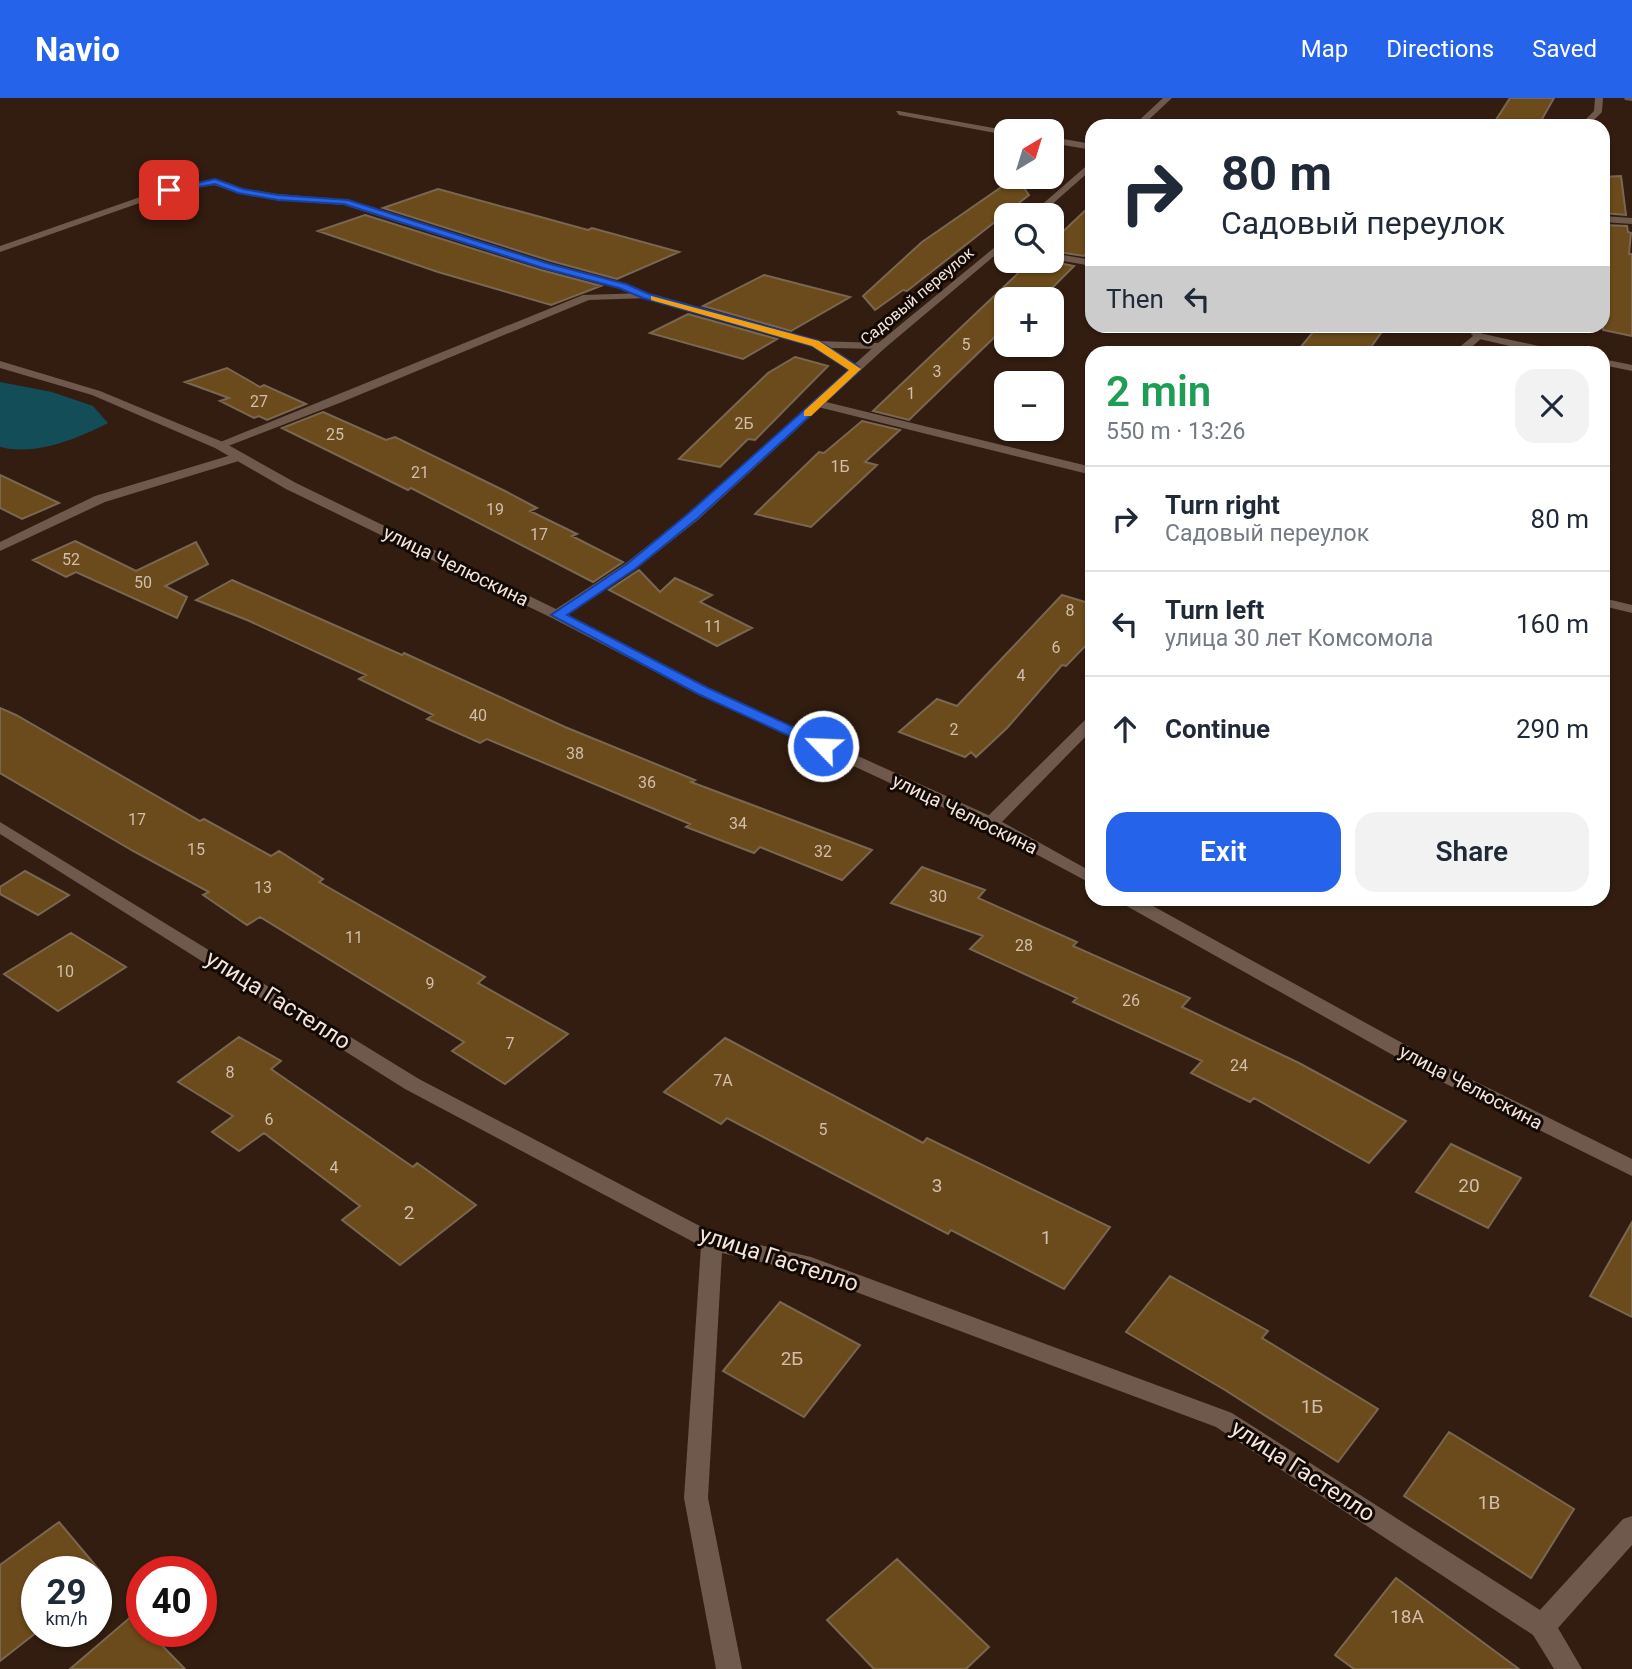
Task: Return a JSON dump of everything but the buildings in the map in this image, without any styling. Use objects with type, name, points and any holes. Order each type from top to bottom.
[{"type":"street","points":[[1145,119],[1168,98]]},
{"type":"street","points":[[1590,119],[1598,112],[1599,98]]},
{"type":"street","points":[[899,113],[994,130]]},
{"type":"street","points":[[1064,142],[1085,146]]},
{"type":"street","points":[[1048,203],[1085,170]]},
{"type":"street","points":[[0,249],[169,190],[215,181],[241,191],[278,197],[345,202],[646,296],[816,344],[881,346]]},
{"type":"street","points":[[1610,219],[1632,221]]},
{"type":"street","name":"Садовый переулок","points":[[557,615],[631,566],[673,533],[881,346],[994,253]]},
{"type":"street","points":[[1064,258],[1085,262]]},
{"type":"street","points":[[219,445],[338,400],[587,297],[604,281]]},
{"type":"street","points":[[587,297],[646,296]]},
{"type":"street","points":[[1476,333],[1479,336],[1525,346]]},
{"type":"street","points":[[1466,346],[1479,336]]},
{"type":"street","points":[[816,344],[856,369]]},
{"type":"street","name":"улица Челюскина","points":[[0,363],[96,393],[219,445],[703,691],[991,823],[1085,875]]},
{"type":"street","points":[[1610,363],[1632,368]]},
{"type":"street","points":[[818,404],[1085,469]]},
{"type":"street","points":[[0,547],[100,499],[239,457]]},
{"type":"street","points":[[1610,604],[1632,610]]},
{"type":"street","points":[[991,823],[1085,728]]},
{"type":"street","name":"улица Гастелло","points":[[0,827],[412,1084],[712,1242],[803,1263],[1224,1420],[1542,1626]]},
{"type":"street","name":"улица Челюскина","points":[[1140,906],[1439,1072],[1632,1168]]},
{"type":"street","points":[[712,1242],[696,1498],[729,1669]]},
{"type":"street","points":[[1569,1669],[1542,1626],[1632,1527]]},
{"type":"water","points":[[0,382],[52,392],[93,406],[108,423],[83,435],[41,448],[0,447]]},
{"type":"slow traffic","points":[[654,298],[816,344],[856,369],[808,413]]},
{"type":"route","points":[[169,190],[215,181],[241,191],[278,197],[345,202],[547,266],[622,286],[646,296],[816,344],[856,369],[694,516],[631,566],[557,615],[703,691],[823,746]]}]
